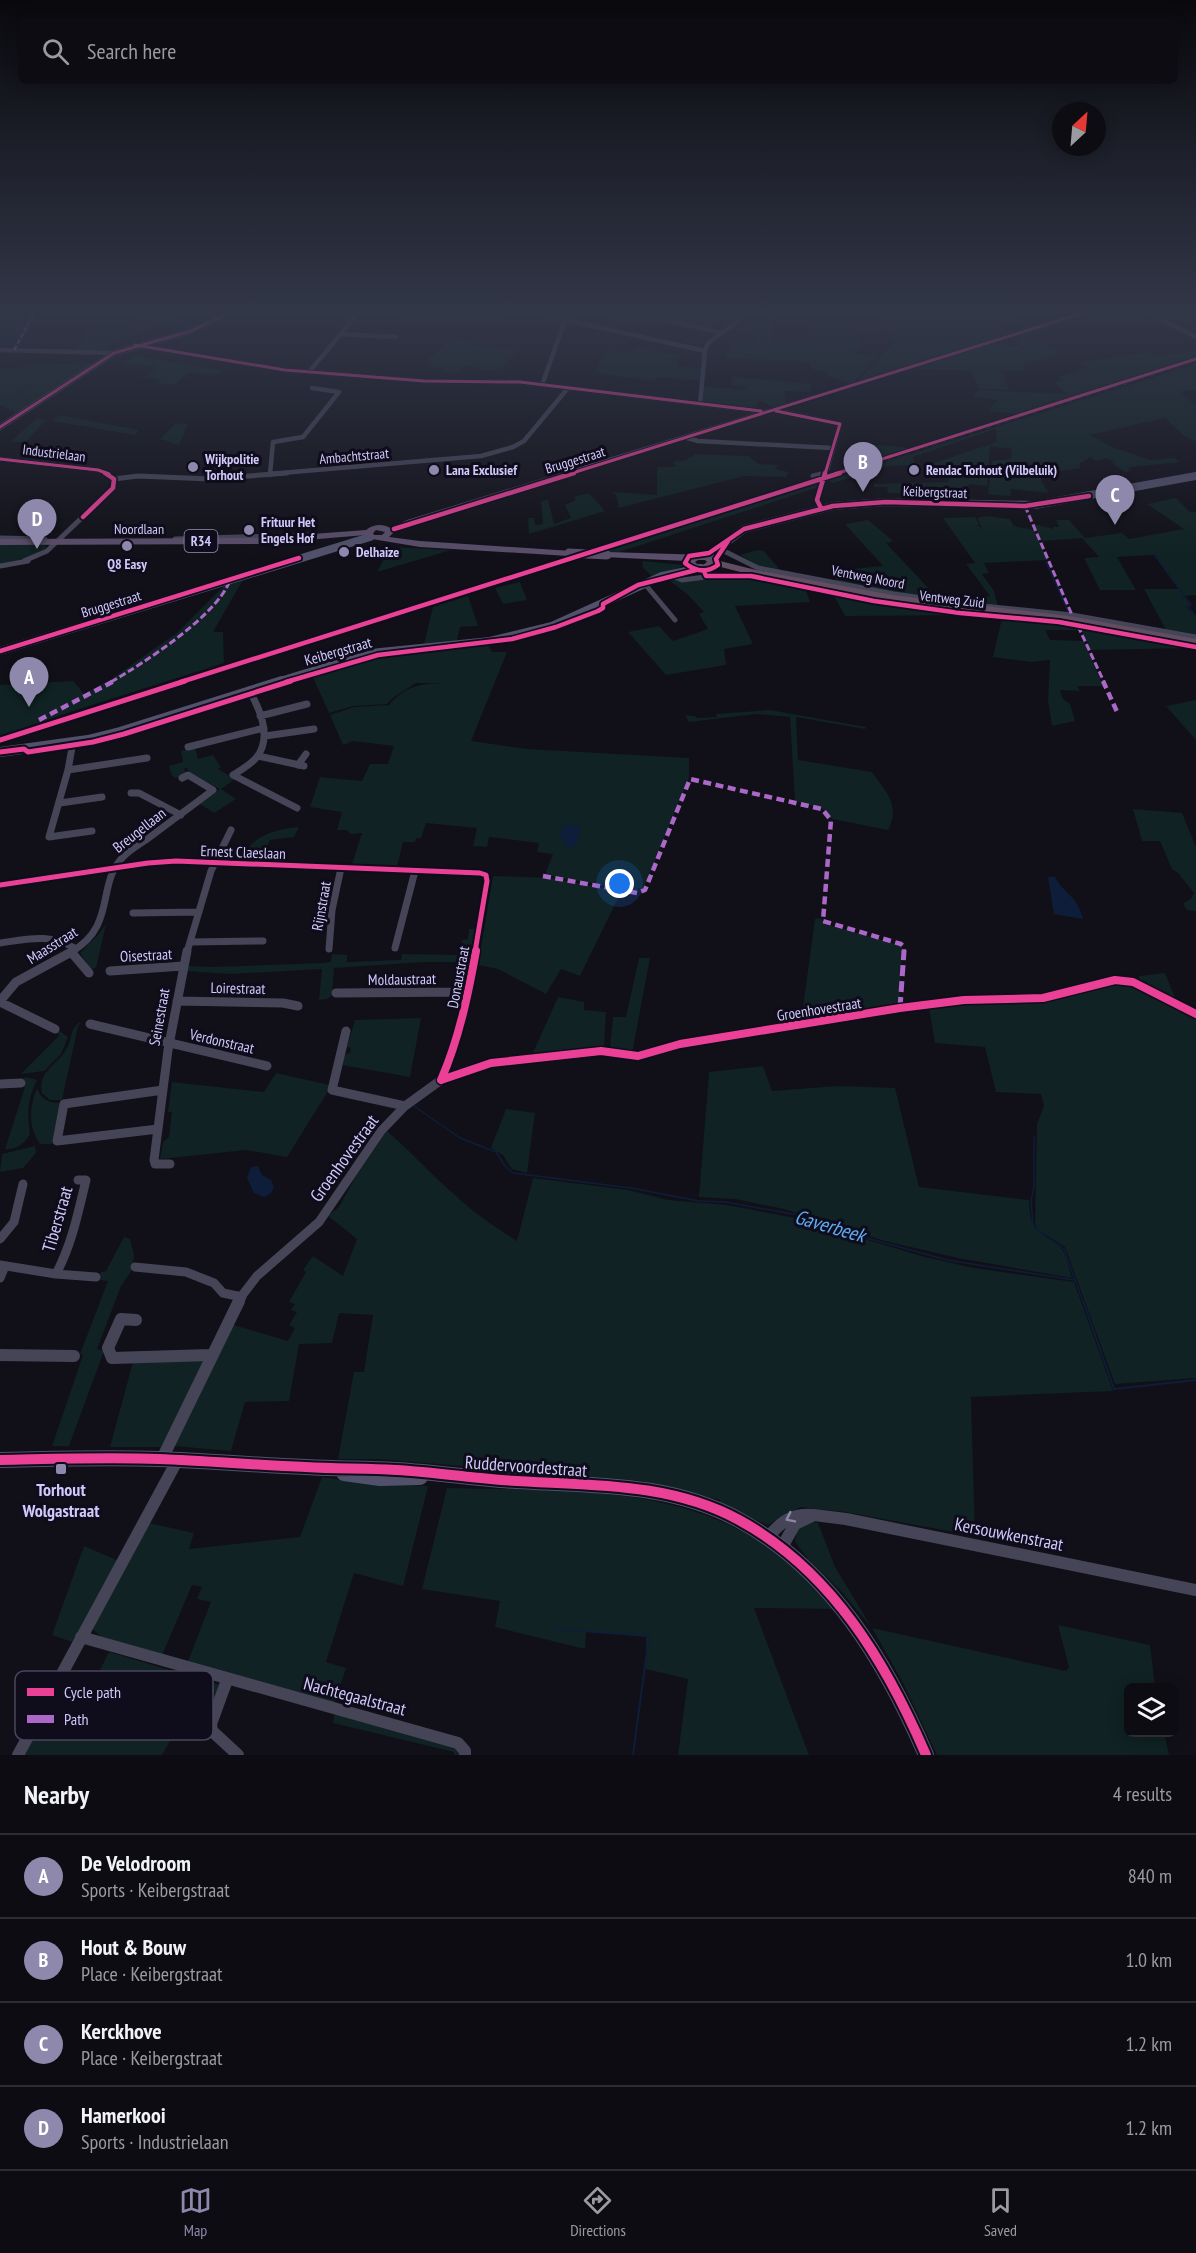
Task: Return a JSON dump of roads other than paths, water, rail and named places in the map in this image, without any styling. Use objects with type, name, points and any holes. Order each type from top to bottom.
[{"type":"highway","points":[[708,562],[911,602],[1069,619],[1196,642]]},
{"type":"main road","name":"Bruggestraat","points":[[381,538],[388,531],[410,522],[828,394]]},
{"type":"main road","points":[[370,533],[388,531],[390,537],[397,541]]},
{"type":"main road","name":"Noordlaan","points":[[0,539],[353,537],[370,533]]},
{"type":"main road","points":[[370,533],[381,538],[429,545],[708,562]]},
{"type":"main road","name":"Noordlaan","points":[[0,539],[45,538],[80,542],[270,540],[319,536]]},
{"type":"street","points":[[0,427],[51,394]]},
{"type":"street","points":[[270,475],[273,442],[303,436],[337,394]]},
{"type":"street","name":"Ambachtstraat","points":[[114,478],[131,474],[190,480],[469,458],[513,447],[524,441],[563,394]]},
{"type":"street","points":[[617,394],[750,410],[840,424],[817,500],[820,508]]},
{"type":"street","points":[[700,404],[701,394]]},
{"type":"street","points":[[750,410],[767,413]]},
{"type":"street","points":[[687,438],[699,441],[832,448]]},
{"type":"street","name":"Industrielaan","points":[[0,459],[98,470],[114,478]]},
{"type":"street","points":[[813,476],[824,477]]},
{"type":"street","name":"Keibergstraat","points":[[0,752],[73,742],[120,732],[371,653],[482,642],[542,629],[585,613],[644,583],[708,562],[719,549],[744,529],[820,508],[886,502],[1035,505],[1196,476]]},
{"type":"street","points":[[0,567],[44,553],[112,488],[114,478]]},
{"type":"street","points":[[1180,479],[1196,486]]},
{"type":"street","points":[[319,536],[329,542],[319,552]]},
{"type":"street","name":"Bruggestraat","points":[[0,651],[319,552],[353,537]]},
{"type":"street","name":"Ventweg Noord","points":[[719,549],[753,566],[894,594],[1072,615],[1196,638]]},
{"type":"street","name":"Keibergstraat","points":[[679,572],[691,562]]},
{"type":"street","name":"Ventweg Zuid","points":[[670,574],[682,580],[713,576],[751,576],[874,601],[952,612],[1059,622],[1196,647]]},
{"type":"street","points":[[644,583],[675,620]]},
{"type":"street","points":[[249,690],[266,736],[258,756],[233,775],[297,808]]},
{"type":"street","points":[[260,716],[307,704]]},
{"type":"street","points":[[188,747],[264,728]]},
{"type":"street","points":[[266,736],[314,729]]},
{"type":"street","points":[[73,742],[60,803],[49,837],[92,831]]},
{"type":"street","points":[[258,756],[301,765],[306,754]]},
{"type":"street","points":[[68,770],[140,764],[147,758]]},
{"type":"street","name":"Breugellaan","points":[[114,868],[124,856],[213,790],[185,774]]},
{"type":"street","points":[[137,791],[180,815]]},
{"type":"street","points":[[60,803],[102,797]]},
{"type":"street","name":"Seinestraat","points":[[170,1164],[155,1164],[154,1160],[183,966],[215,863],[231,830]]},
{"type":"street","name":"Ernest Claeslaan","points":[[0,885],[176,861],[486,875]]},
{"type":"street","name":"Maasstraat","points":[[0,1001],[20,980],[74,951],[94,933],[100,924],[106,906],[114,868]]},
{"type":"street","name":"Rijnstraat","points":[[329,949],[332,910],[341,868]]},
{"type":"street","points":[[395,948],[415,871]]},
{"type":"street","name":"Donaustraat","points":[[441,1080],[452,1055],[469,992],[487,881],[486,875]]},
{"type":"street","points":[[133,913],[198,912]]},
{"type":"street","points":[[0,943],[50,937],[65,941],[89,973]]},
{"type":"street","points":[[190,942],[263,941]]},
{"type":"street","name":"Oisestraat","points":[[110,970],[183,966]]},
{"type":"street","name":"Groenhovestraat","points":[[169,1460],[210,1355],[257,1276],[319,1222],[369,1147],[405,1106],[441,1080],[491,1063],[601,1051],[638,1056],[680,1044],[890,1010],[964,1000],[1042,998],[1115,980],[1132,982],[1196,1014]]},
{"type":"street","name":"Moldaustraat","points":[[336,993],[469,992]]},
{"type":"street","points":[[0,1001],[55,1029]]},
{"type":"street","name":"Loirestraat","points":[[177,1001],[283,1003],[298,1006]]},
{"type":"street","name":"Verdonstraat","points":[[90,1024],[267,1066]]},
{"type":"street","points":[[346,1031],[332,1090],[405,1106]]},
{"type":"street","points":[[0,1084],[21,1083]]},
{"type":"street","points":[[158,1129],[57,1141],[64,1104],[163,1090]]},
{"type":"street","name":"Tiberstraat","points":[[56,1274],[64,1261],[75,1230],[86,1180],[78,1180]]},
{"type":"street","points":[[0,1239],[14,1222],[23,1184]]},
{"type":"street","points":[[0,1278],[3,1266],[96,1277]]},
{"type":"street","points":[[135,1267],[186,1272],[214,1283],[223,1293],[242,1298]]},
{"type":"street","points":[[136,1320],[121,1319],[108,1348],[112,1358],[210,1355]]},
{"type":"street","points":[[0,1355],[74,1356]]},
{"type":"street","name":"Ruddervoordestraat","points":[[0,1460],[169,1460],[320,1468],[380,1478],[405,1479],[440,1475],[630,1488],[682,1498],[727,1514],[775,1542],[834,1597],[861,1634],[912,1722],[926,1755]]},
{"type":"street","points":[[63,1671],[169,1460]]},
{"type":"street","name":"Kersouwkenstraat","points":[[775,1542],[795,1524],[814,1515],[846,1519],[1196,1590]]},
{"type":"street","name":"Nachtegaalstraat","points":[[81,1637],[196,1671]]},
{"type":"street","name":"Nachtegaalstraat","points":[[213,1676],[458,1743],[465,1751],[465,1755]]},
{"type":"street","points":[[213,1721],[227,1680]]},
{"type":"street","points":[[213,1732],[238,1755]]},
{"type":"street","points":[[18,1755],[26,1740]]},
{"type":"water","points":[[564,825],[581,827],[575,847],[563,846],[565,839],[559,837]]},
{"type":"water","points":[[1048,877],[1055,877],[1077,904],[1083,919],[1054,914]]},
{"type":"water","points":[[258,1166],[262,1175],[271,1180],[274,1187],[271,1193],[264,1197],[254,1193],[247,1178],[251,1167]]},
{"type":"waterway","points":[[13,398],[18,394]]},
{"type":"waterway","points":[[0,403],[9,407],[7,403],[11,400]]},
{"type":"waterway","points":[[1154,554],[1191,605],[1188,607],[1196,617]]},
{"type":"waterway","points":[[1046,562],[1068,611]]},
{"type":"waterway","points":[[147,680],[155,675]]},
{"type":"waterway","name":"Gaverbeek","points":[[414,1106],[460,1138],[496,1152],[505,1166],[513,1173],[631,1188],[699,1201],[725,1202],[798,1215],[852,1234],[947,1260],[1074,1280]]},
{"type":"waterway","points":[[1034,1137],[1034,1187],[1031,1201],[1033,1224],[1038,1231],[1064,1249],[1083,1302]]},
{"type":"waterway","name":"Gaverbeek","points":[[1083,1301],[1114,1389],[1196,1380]]},
{"type":"waterway","points":[[556,1629],[649,1636],[633,1755]]},
{"type":"railway","points":[[0,742],[1093,394]]},
{"type":"place","name":"Wijkpolitie Torhout","points":[[193,467]]},
{"type":"place","name":"Lana Exclusief","points":[[434,470]]},
{"type":"place","name":"Rendac Torhout (Vilbeluik)","points":[[914,470]]},
{"type":"place","name":"Hout & Bouw","points":[[863,492]]},
{"type":"place","name":"Kerckhove","points":[[1115,525]]},
{"type":"place","name":"Frituur Het Engels Hof","points":[[249,530]]},
{"type":"place","name":"Q8 Easy","points":[[127,546]]},
{"type":"place","name":"Hamerkooi","points":[[37,549]]},
{"type":"place","name":"Delhaize","points":[[344,552]]},
{"type":"place","name":"De Velodroom","points":[[29,707]]},
{"type":"place","name":"Torhout Wolgastraat","points":[[61,1469]]}]
